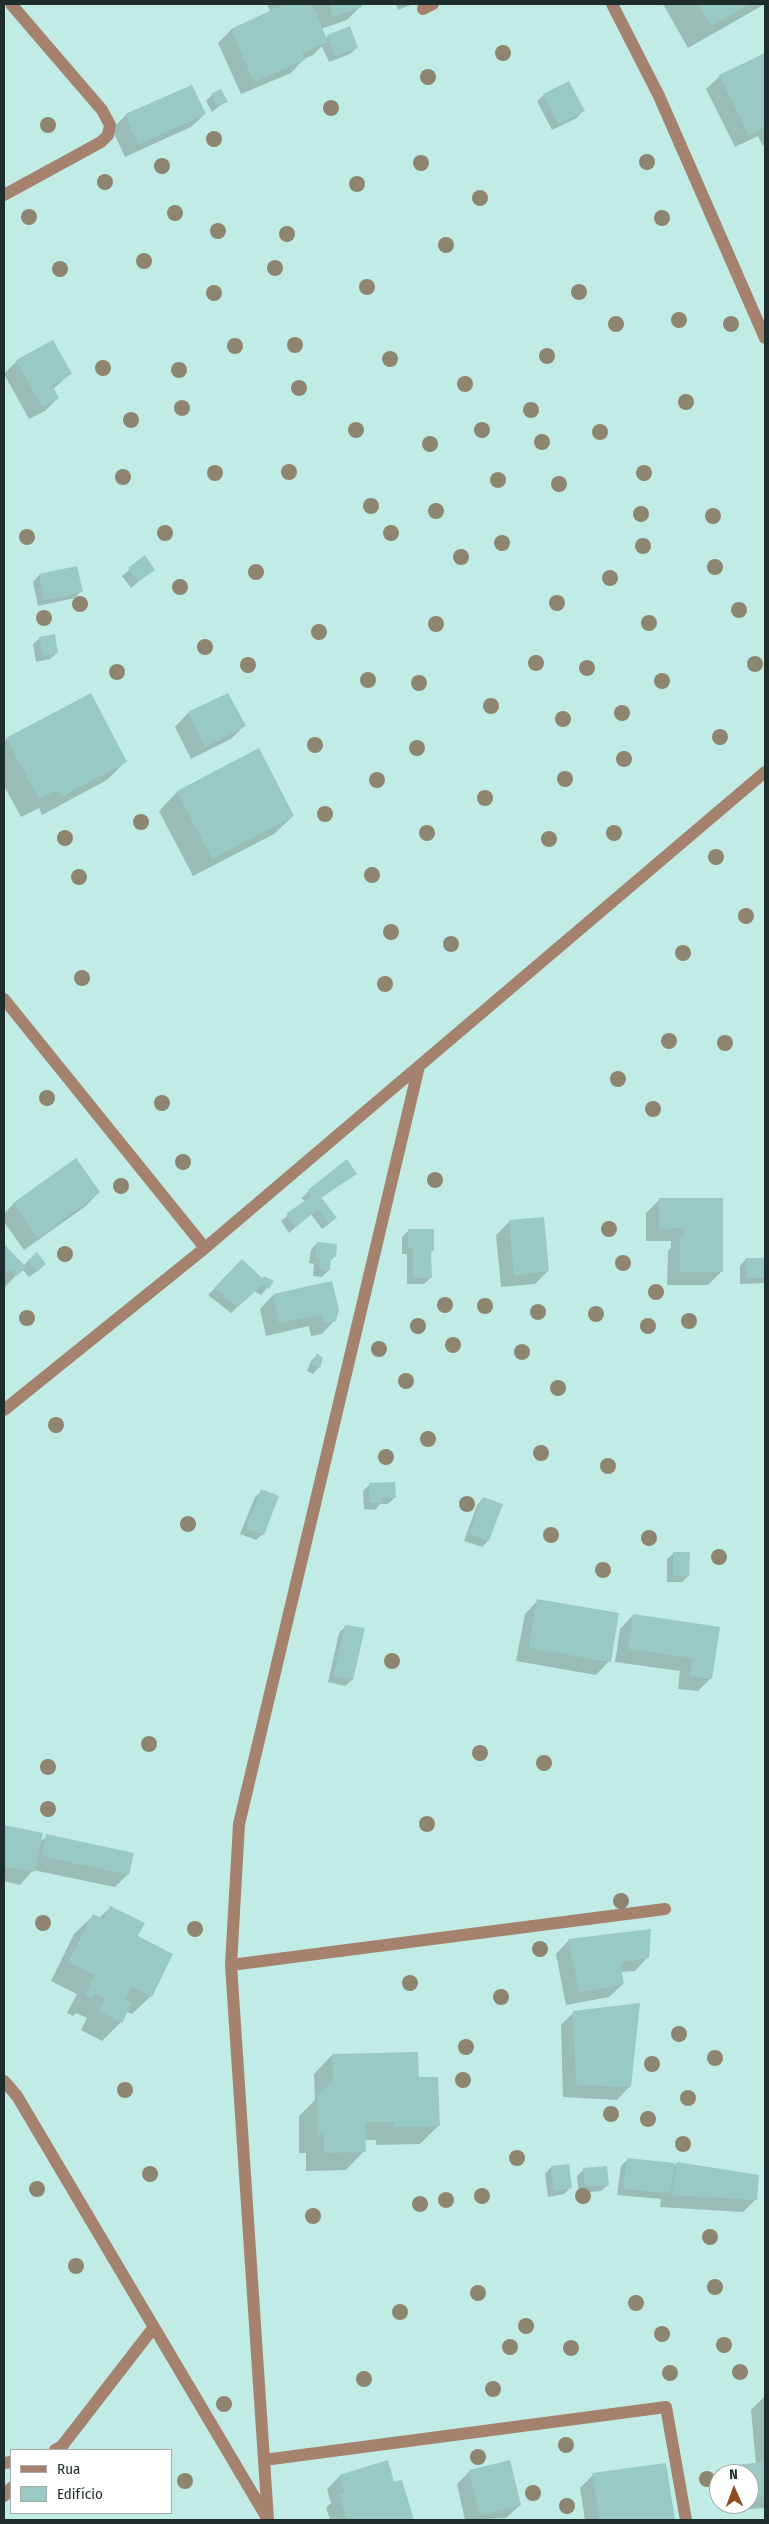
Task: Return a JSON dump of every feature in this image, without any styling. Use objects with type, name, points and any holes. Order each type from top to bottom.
[{"type":"street","points":[[4,195],[101,142],[108,135],[110,125],[102,110],[11,4]]},
{"type":"street","points":[[612,4],[659,96],[765,338]]},
{"type":"street","points":[[6,1405],[205,1248],[765,772]]},
{"type":"street","points":[[4,999],[205,1248]]},
{"type":"street","points":[[268,2520],[231,1965],[239,1824],[419,1066]]},
{"type":"street","points":[[231,1965],[665,1909]]},
{"type":"street","points":[[4,2081],[17,2096],[268,2520]]},
{"type":"street","points":[[57,2449],[62,2446],[154,2327]]},
{"type":"street","points":[[264,2460],[666,2407],[686,2520]]},
{"type":"building","points":[[285,4],[312,4],[328,42],[302,53],[305,60],[254,82],[231,29]]},
{"type":"building","points":[[329,4],[361,4],[362,7],[333,17]]},
{"type":"building","points":[[698,4],[750,4],[711,26]]},
{"type":"building","points":[[350,26],[358,48],[335,56],[327,35]]},
{"type":"building","points":[[765,53],[765,127],[749,135],[719,75]]},
{"type":"building","points":[[569,81],[585,111],[559,124],[543,94]]},
{"type":"building","points":[[192,85],[206,114],[138,145],[125,114]]},
{"type":"building","points":[[221,89],[228,102],[218,106],[211,94]]},
{"type":"building","points":[[53,340],[72,374],[52,385],[59,398],[42,407],[16,360]]},
{"type":"building","points":[[145,555],[155,570],[138,582],[128,568]]},
{"type":"building","points":[[77,566],[83,592],[44,600],[39,574]]},
{"type":"building","points":[[55,634],[58,653],[43,656],[39,637]]},
{"type":"building","points":[[91,693],[127,762],[61,797],[57,790],[39,799],[6,738]]},
{"type":"building","points":[[228,693],[246,726],[205,747],[188,712]]},
{"type":"building","points":[[259,748],[294,816],[212,859],[177,791]]},
{"type":"building","points":[[76,1158],[100,1192],[38,1238],[13,1203]]},
{"type":"building","points":[[347,1159],[357,1174],[321,1197],[337,1218],[329,1223],[318,1209],[296,1227],[286,1214],[311,1196],[308,1190]]},
{"type":"building","points":[[659,1198],[723,1198],[723,1272],[680,1272],[680,1237],[684,1236],[684,1228],[659,1229]]},
{"type":"building","points":[[544,1217],[549,1271],[514,1275],[509,1220]]},
{"type":"building","points":[[408,1229],[434,1229],[434,1251],[431,1251],[432,1278],[413,1278],[413,1248],[408,1248]]},
{"type":"building","points":[[317,1242],[337,1244],[336,1257],[331,1257],[330,1271],[319,1269],[320,1258],[315,1257]]},
{"type":"building","points":[[4,1244],[26,1267],[17,1276],[11,1269],[4,1276]]},
{"type":"building","points":[[37,1252],[46,1264],[37,1272],[27,1261]]},
{"type":"building","points":[[746,1258],[765,1258],[765,1278],[747,1278]]},
{"type":"building","points":[[242,1259],[262,1278],[264,1276],[274,1281],[269,1289],[262,1285],[238,1307],[214,1288]]},
{"type":"building","points":[[332,1281],[339,1310],[336,1321],[324,1323],[322,1314],[279,1323],[273,1294]]},
{"type":"building","points":[[317,1353],[323,1358],[320,1368],[312,1364]]},
{"type":"building","points":[[395,1482],[396,1498],[382,1498],[382,1503],[370,1503],[369,1483]]},
{"type":"building","points":[[261,1489],[279,1496],[264,1535],[246,1528]]},
{"type":"building","points":[[483,1497],[503,1504],[489,1541],[469,1534]]},
{"type":"building","points":[[673,1552],[690,1552],[689,1576],[673,1576]]},
{"type":"building","points":[[537,1599],[619,1613],[611,1662],[529,1648]]},
{"type":"building","points":[[633,1614],[720,1627],[712,1679],[690,1676],[693,1658],[628,1649]]},
{"type":"building","points":[[345,1625],[365,1628],[353,1680],[334,1676]]},
{"type":"building","points":[[4,1825],[43,1833],[34,1872],[4,1866]]},
{"type":"building","points":[[46,1834],[134,1853],[129,1875],[42,1856]]},
{"type":"building","points":[[110,1906],[145,1923],[138,1936],[173,1954],[152,1997],[132,1987],[125,2000],[132,2003],[122,2023],[99,2011],[105,1999],[95,1994],[92,1998],[85,1995],[95,1975],[68,1962],[93,1914],[104,1919]]},
{"type":"building","points":[[651,1929],[649,1958],[620,1962],[624,1984],[579,1992],[568,1939]]},
{"type":"building","points":[[640,2003],[631,2087],[576,2085],[573,2011]]},
{"type":"building","points":[[418,2052],[419,2077],[438,2077],[440,2126],[394,2127],[394,2122],[365,2122],[366,2152],[324,2153],[324,2134],[318,2135],[317,2096],[333,2081],[332,2054]]},
{"type":"building","points":[[627,2158],[675,2163],[670,2193],[623,2189]]},
{"type":"building","points":[[677,2162],[759,2175],[757,2200],[672,2195]]},
{"type":"building","points":[[569,2164],[572,2188],[554,2191],[551,2166]]},
{"type":"building","points":[[607,2166],[609,2185],[585,2187],[583,2168]]},
{"type":"building","points":[[388,2460],[394,2482],[402,2480],[414,2520],[347,2520],[339,2494],[345,2493],[339,2475]]},
{"type":"building","points":[[510,2460],[521,2505],[480,2515],[469,2470]]},
{"type":"building","points":[[765,2462],[765,2496],[759,2497],[759,2464],[744,2464]]},
{"type":"building","points":[[666,2463],[675,2520],[600,2520],[592,2473]]}]
